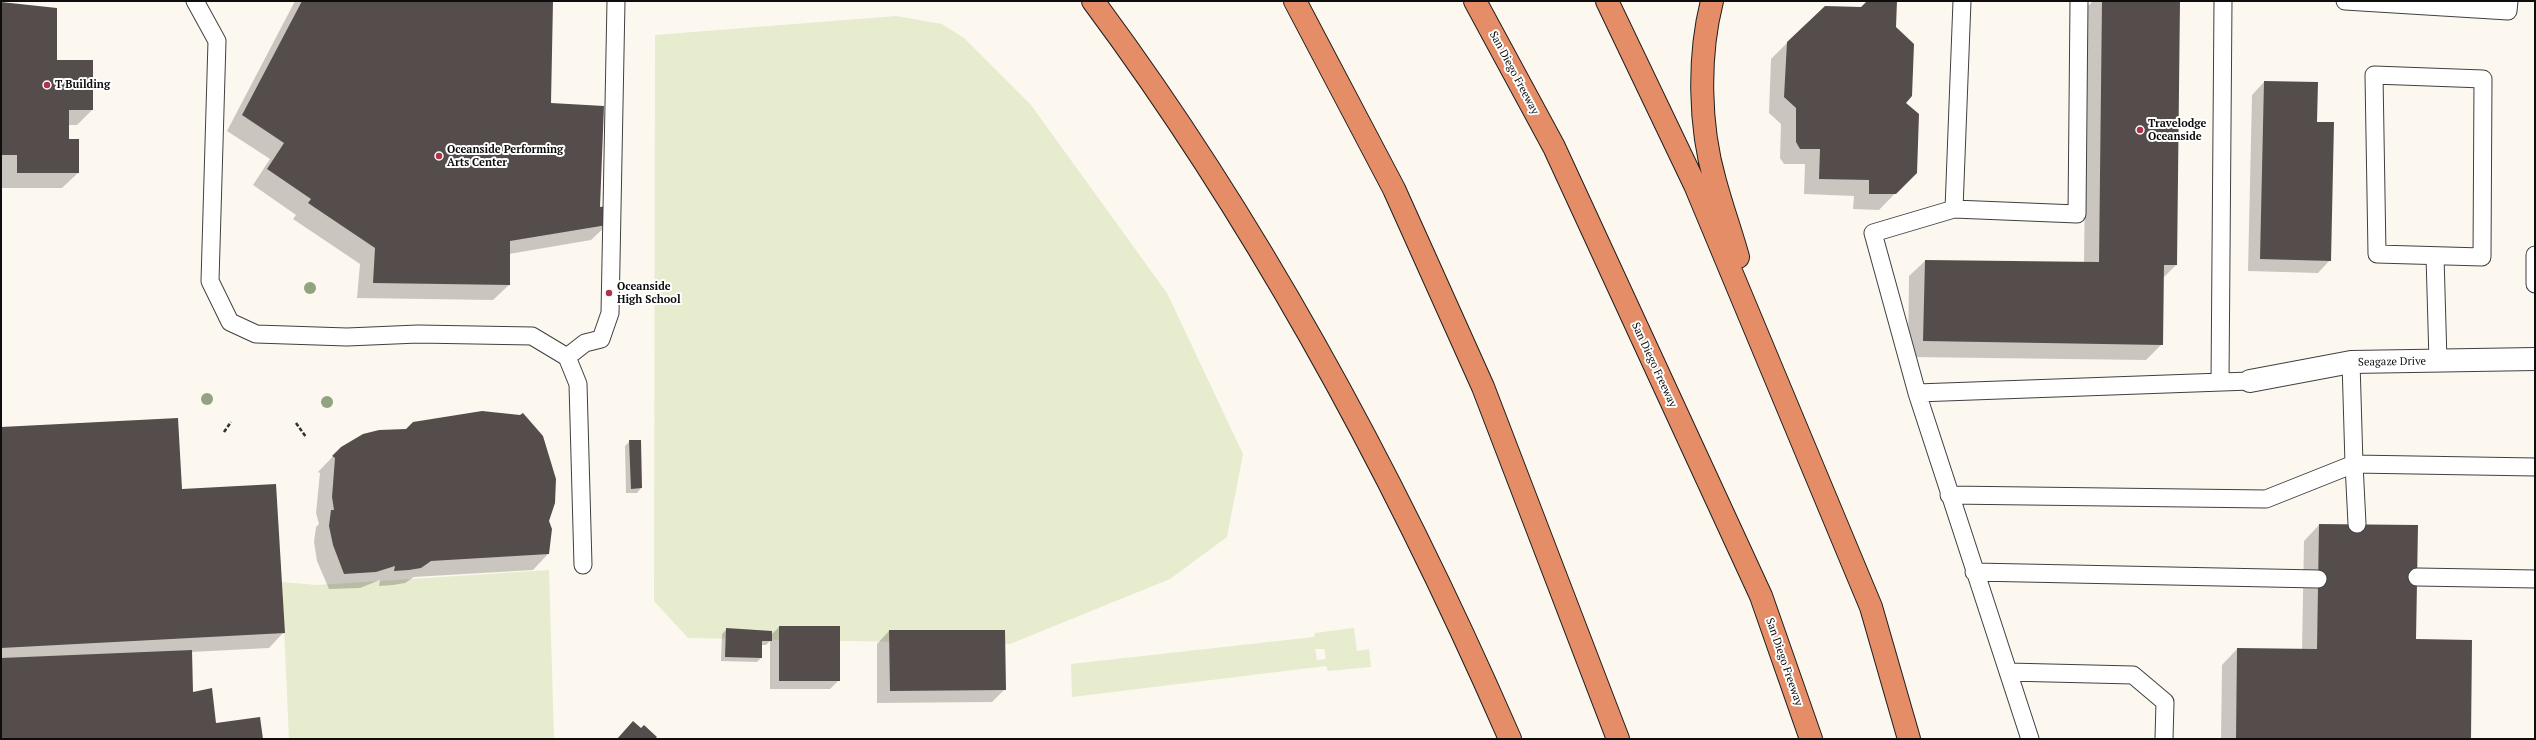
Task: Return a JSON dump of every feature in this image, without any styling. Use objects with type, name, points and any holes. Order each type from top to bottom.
[{"type":"highway","points":[[1093,1],[1137,59],[1201,155],[1314,341],[1425,555],[1510,739]]},
{"type":"highway","points":[[1295,1],[1394,189],[1480,380],[1618,739]]},
{"type":"highway","name":"San Diego Freeway","points":[[1475,1],[1554,147],[1758,588],[1811,739]]},
{"type":"highway","points":[[1606,1],[1695,185],[1871,607],[1909,739]]},
{"type":"highway","points":[[1712,1],[1704,51],[1702,85],[1704,114],[1714,180],[1779,388]]},
{"type":"street","name":"Seagaze Drive","points":[[2250,380],[2351,362],[2535,359]]},
{"type":"lane","points":[[195,1],[217,41],[210,281],[230,322],[256,334],[347,337],[418,334],[532,336],[567,357],[578,384],[583,565]]},
{"type":"lane","points":[[567,357],[585,343],[601,339],[610,313],[616,1]]},
{"type":"lane","points":[[1954,208],[1962,1]]},
{"type":"lane","points":[[2030,739],[1974,572],[1917,393],[1873,233],[1954,208],[2077,214],[2079,1]]},
{"type":"lane","points":[[2220,382],[2223,1]]},
{"type":"lane","points":[[2355,2],[2508,11],[2508,1]]},
{"type":"lane","points":[[2374,75],[2483,79],[2482,257],[2435,256],[2377,254],[2374,75]]},
{"type":"lane","points":[[2535,255],[2535,284]]},
{"type":"lane","points":[[2435,256],[2438,361]]},
{"type":"lane","points":[[2351,362],[2357,524]]},
{"type":"lane","points":[[1917,393],[2250,380]]},
{"type":"lane","points":[[1950,495],[2266,499],[2354,464],[2535,467]]},
{"type":"lane","points":[[1974,572],[2318,579]]},
{"type":"lane","points":[[2417,577],[2535,579]]},
{"type":"lane","points":[[2008,672],[2133,675],[2165,702],[2164,739]]},
{"type":"path","points":[[224,432],[231,422]]},
{"type":"path","points":[[296,423],[306,437]]},
{"type":"green space","points":[[896,16],[942,24],[964,38],[1031,105],[1167,293],[1243,454],[1227,537],[1170,579],[1010,644],[688,638],[654,601],[655,35]]},
{"type":"green space","points":[[549,570],[554,739],[289,739],[282,582],[317,585]]},
{"type":"green space","points":[[1354,628],[1357,651],[1369,649],[1371,667],[1328,671],[1326,666],[1072,697],[1071,664],[1314,637],[1315,633]],"holes":[[[1315,649],[1324,649],[1326,659],[1317,660]]]},
{"type":"building","name":"Oceanside Performing Arts Center","points":[[302,1],[553,1],[551,103],[604,106],[600,207],[608,206],[607,225],[510,241],[510,285],[373,283],[375,248],[308,203],[311,199],[267,169],[284,143],[242,115]]},
{"type":"building","points":[[1867,1],[1897,1],[1896,27],[1914,44],[1912,96],[1906,103],[1919,114],[1917,173],[1896,194],[1869,194],[1869,180],[1819,179],[1820,149],[1800,149],[1796,142],[1796,108],[1784,97],[1787,42],[1825,6],[1861,7]]},
{"type":"building","name":"Travelodge Oceanside","points":[[2102,1],[2180,1],[2177,265],[2164,265],[2163,345],[1923,341],[1925,260],[2099,262]]},
{"type":"building","name":"T Building","points":[[1,2],[57,8],[57,60],[93,60],[93,110],[69,110],[69,139],[79,139],[79,173],[17,173],[17,155],[1,155]]},
{"type":"building","points":[[2264,81],[2318,82],[2317,122],[2334,122],[2331,261],[2260,259]]},
{"type":"building","points":[[482,411],[520,415],[523,413],[543,436],[556,479],[555,503],[549,521],[552,529],[549,554],[431,561],[421,568],[409,570],[394,571],[395,566],[376,572],[344,574],[333,545],[329,526],[331,510],[334,510],[332,497],[335,458],[332,456],[341,447],[363,434],[379,430],[406,429],[413,422]]},
{"type":"building","points":[[178,418],[182,489],[276,484],[285,633],[1,648],[1,427]]},
{"type":"building","points":[[629,440],[641,440],[642,488],[631,489]]},
{"type":"building","points":[[2319,524],[2418,525],[2416,639],[2472,640],[2471,739],[2236,739],[2237,648],[2317,649]]},
{"type":"building","points":[[779,626],[840,626],[840,681],[779,681]]},
{"type":"building","points":[[726,628],[772,631],[772,641],[762,641],[762,658],[725,657]]},
{"type":"building","points":[[889,630],[1005,630],[1006,690],[890,691]]},
{"type":"building","points":[[192,650],[193,692],[212,688],[216,723],[260,717],[263,739],[1,739],[1,658]]},
{"type":"building","points":[[633,721],[641,728],[644,725],[657,737],[655,739],[617,739]]},
{"type":"place","name":"T Building","points":[[47,85]]},
{"type":"place","name":"Travelodge Oceanside","points":[[2140,130]]},
{"type":"place","name":"Oceanside Performing Arts Center","points":[[439,156]]},
{"type":"place","name":"Oceanside High School","points":[[609,293]]}]
